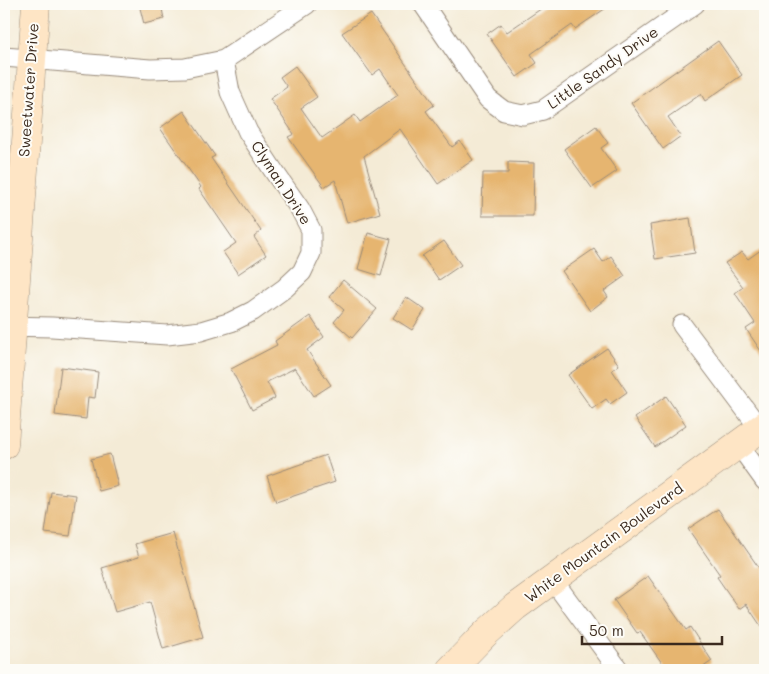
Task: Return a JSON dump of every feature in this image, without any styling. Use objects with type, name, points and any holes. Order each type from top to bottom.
[{"type":"street","name":"Sweetwater Drive","points":[[4,445],[8,326],[36,4]]},
{"type":"street","points":[[4,57],[150,69],[185,68],[224,60],[307,4]]},
{"type":"street","name":"Little Sandy Drive","points":[[423,4],[488,99],[504,111],[523,115],[544,110],[695,4]]},
{"type":"street","name":"Clyman Drive","points":[[8,326],[167,335],[202,331],[231,322],[253,311],[302,272],[311,253],[311,230],[300,210],[248,132],[230,92],[224,60]]},
{"type":"street","points":[[682,325],[755,433],[765,481]]},
{"type":"street","name":"White Mountain Boulevard","points":[[450,670],[486,633],[515,607],[755,433]]},
{"type":"street","points":[[552,579],[619,670]]},
{"type":"building","points":[[139,4],[161,4],[164,19],[144,24]]},
{"type":"building","points":[[548,4],[612,4],[575,29],[572,25],[531,54],[537,63],[517,77],[487,34],[501,24],[507,32]]},
{"type":"building","points":[[371,14],[434,105],[426,111],[452,147],[460,141],[473,160],[438,184],[400,129],[364,156],[380,213],[347,223],[335,180],[324,187],[288,137],[294,134],[270,99],[287,87],[280,77],[295,66],[317,97],[301,108],[322,138],[355,115],[360,122],[398,95],[380,69],[372,75],[342,33]]},
{"type":"building","points":[[718,41],[742,75],[705,101],[701,94],[668,117],[681,136],[663,149],[631,103]]},
{"type":"building","points":[[184,111],[215,156],[211,158],[261,231],[254,237],[266,255],[238,274],[223,252],[236,243],[199,189],[201,187],[160,128]]},
{"type":"building","points":[[596,126],[608,143],[601,148],[617,171],[592,188],[564,149]]},
{"type":"building","points":[[508,162],[534,163],[533,216],[482,216],[483,173],[508,173]]},
{"type":"building","points":[[690,218],[695,253],[655,259],[650,225]]},
{"type":"building","points":[[368,233],[391,239],[381,276],[358,269]]},
{"type":"building","points":[[444,241],[461,265],[439,280],[422,256]]},
{"type":"building","points":[[765,247],[765,357],[746,329],[755,323],[735,293],[743,287],[725,263],[742,252],[748,259]]},
{"type":"building","points":[[594,249],[603,262],[611,256],[625,276],[604,291],[608,297],[590,311],[562,271]]},
{"type":"building","points":[[343,280],[377,309],[352,338],[334,322],[344,310],[329,297]]},
{"type":"building","points":[[406,297],[425,310],[412,330],[393,318]]},
{"type":"building","points":[[310,316],[324,337],[307,350],[331,385],[314,396],[295,368],[267,382],[275,398],[252,410],[231,369],[277,345],[275,341]]},
{"type":"building","points":[[607,348],[619,365],[612,370],[627,392],[610,404],[606,399],[592,409],[568,375]]},
{"type":"building","points":[[61,367],[98,372],[95,398],[88,397],[86,419],[55,415]]},
{"type":"building","points":[[666,396],[686,425],[655,447],[635,418]]},
{"type":"building","points":[[110,454],[118,486],[99,491],[91,459]]},
{"type":"building","points":[[326,455],[335,482],[276,502],[267,476]]},
{"type":"building","points":[[51,492],[76,495],[70,536],[45,533]]},
{"type":"building","points":[[718,509],[759,568],[765,563],[765,632],[746,604],[739,609],[717,577],[720,575],[688,529]]},
{"type":"building","points":[[173,533],[203,637],[163,649],[150,602],[115,612],[102,568],[139,557],[135,544]]},
{"type":"building","points":[[648,576],[686,630],[690,627],[712,661],[699,670],[667,670],[640,632],[637,633],[614,600]]}]
